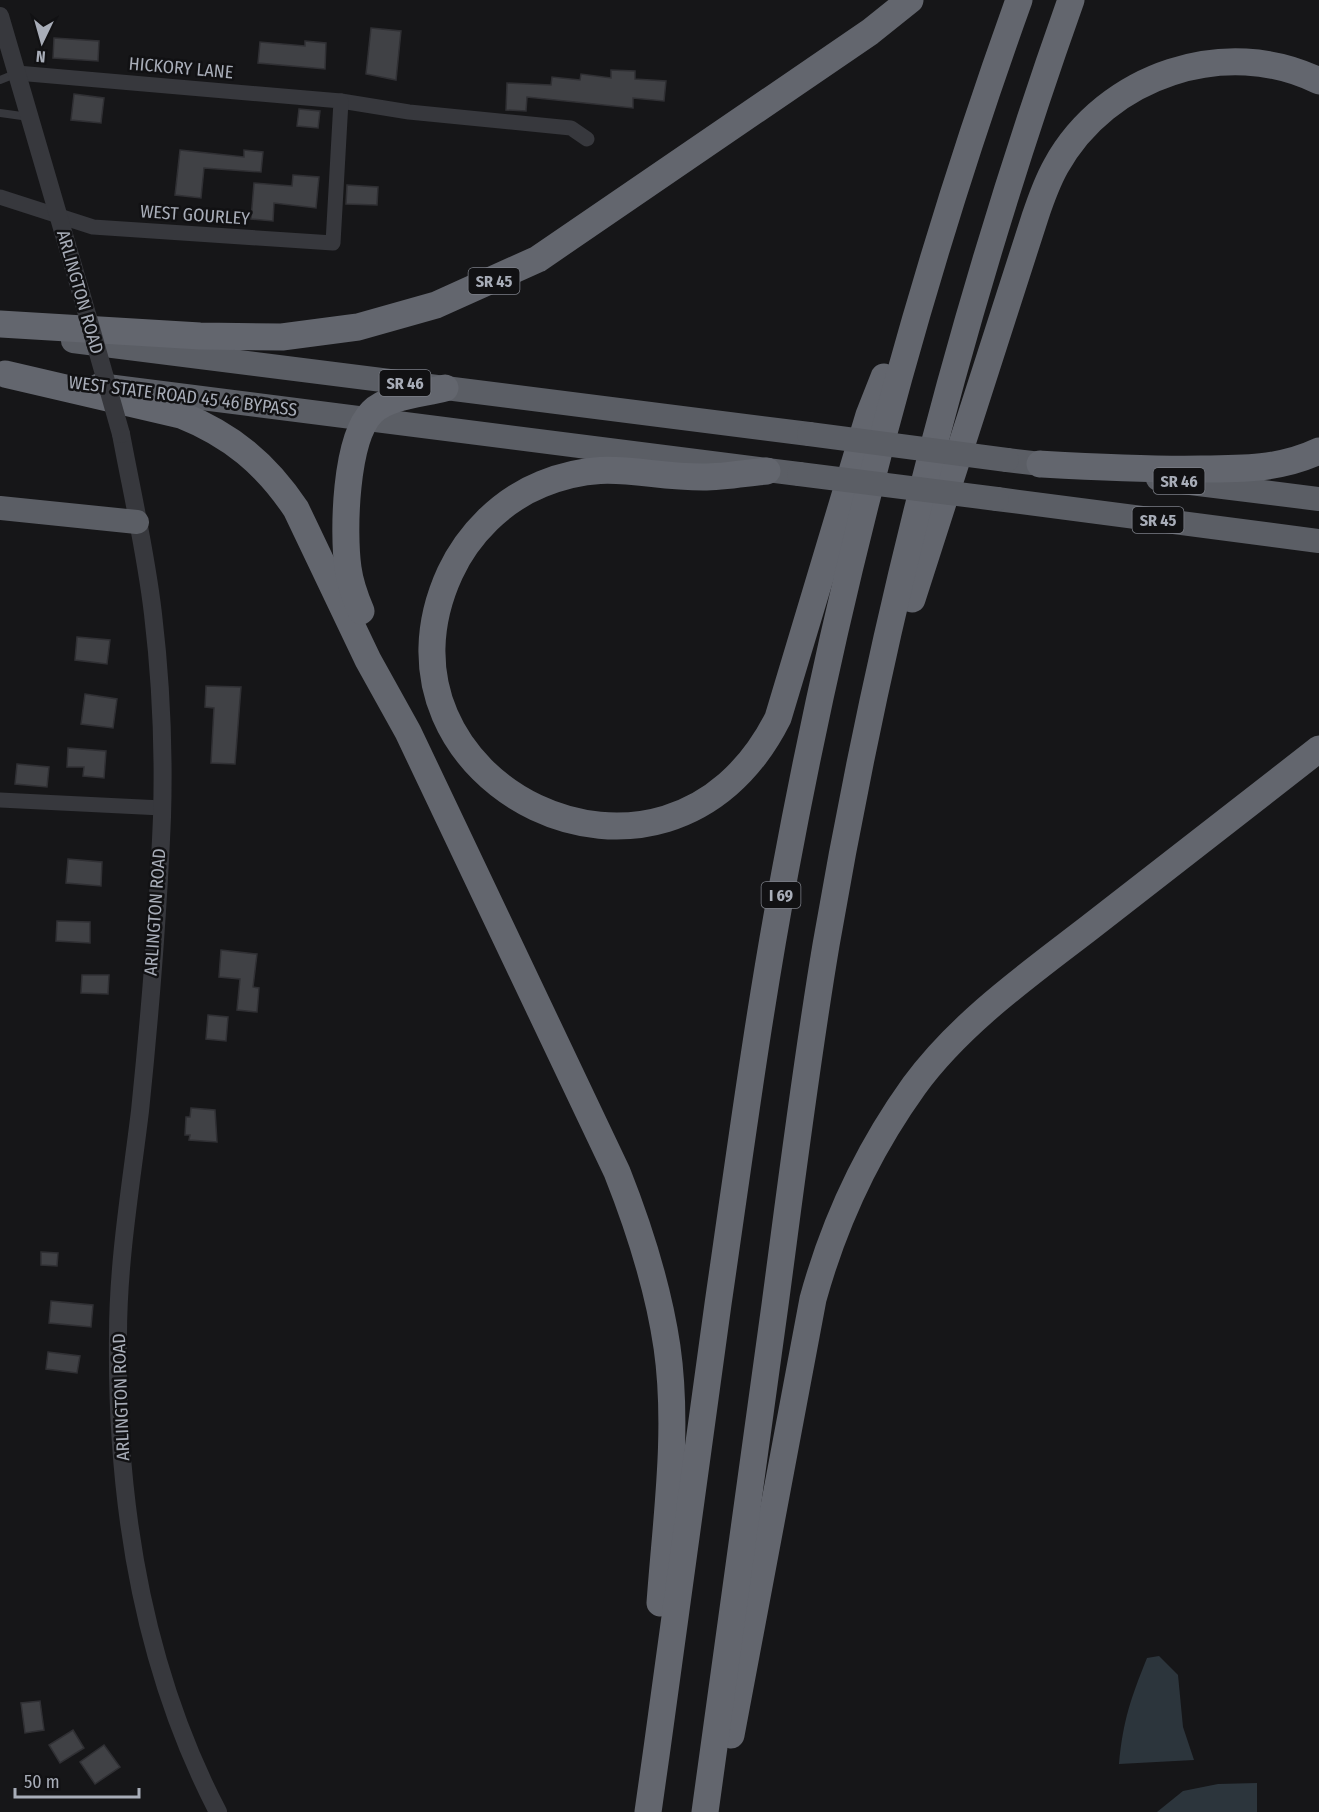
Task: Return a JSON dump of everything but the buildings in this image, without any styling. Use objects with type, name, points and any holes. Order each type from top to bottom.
[{"type":"highway","name":"SR 45","points":[[0,324],[200,336],[282,337],[358,327],[436,305],[529,263],[574,236],[851,45],[910,0]]},
{"type":"highway","name":"I 69","points":[[647,1812],[745,1117],[785,872],[821,692],[862,516],[944,225],[1019,0]]},
{"type":"highway","points":[[705,1812],[816,1012],[828,935],[873,707],[913,531],[967,328],[1029,126],[1071,0]]},
{"type":"highway","points":[[873,707],[926,561],[1035,217],[1046,186],[1070,145],[1085,127],[1124,94],[1178,69],[1217,62],[1263,63],[1319,81]]},
{"type":"highway","points":[[767,471],[702,477],[611,469],[584,471],[540,485],[520,495],[481,527],[465,546],[444,585],[435,620],[433,654],[438,689],[451,725],[474,758],[496,783],[528,806],[549,815],[597,827],[625,827],[651,823],[696,806],[739,776],[757,754],[778,718],[869,415],[944,225]]},
{"type":"highway","name":"SR 46","points":[[0,332],[1319,499]]},
{"type":"highway","points":[[3,373],[181,415],[207,425],[255,459],[281,488],[296,509],[368,660],[408,732],[617,1172],[643,1239],[658,1294],[668,1350],[672,1420],[647,1812]]},
{"type":"highway","name":"WEST STATE ROAD 45 46 BYPASS","points":[[3,373],[366,419]]},
{"type":"highway","points":[[408,732],[356,599],[348,566],[345,536],[352,469],[356,448],[366,419],[380,406],[445,388]]},
{"type":"highway","name":"SR 45","points":[[366,419],[1319,541]]},
{"type":"highway","points":[[1040,464],[1147,470],[1258,468],[1297,460],[1319,451]]},
{"type":"highway","points":[[0,508],[137,522]]},
{"type":"highway","points":[[713,1812],[743,1681],[813,1299],[835,1230],[888,1125],[915,1085],[937,1059],[1000,998],[1319,749]]},
{"type":"street","name":"ARLINGTON ROAD","points":[[0,16],[9,76],[31,117],[121,434],[155,635],[162,740],[162,808],[148,1023],[118,1334],[120,1405],[125,1489],[139,1588],[176,1713],[195,1765],[218,1812]]},
{"type":"street","name":"HICKORY LANE","points":[[9,76],[341,101],[409,112],[571,128],[587,139]]},
{"type":"street","name":"WEST GOURLEY","points":[[0,197],[93,227],[333,243],[341,101]]},
{"type":"street","points":[[0,800],[162,808]]},
{"type":"lane","points":[[0,113],[31,117]]},
{"type":"shaded area","points":[[1159,1656],[1178,1675],[1183,1727],[1194,1760],[1119,1764],[1125,1722],[1136,1685],[1147,1658]]},
{"type":"shaded area","points":[[1257,1783],[1257,1812],[1157,1812],[1183,1791],[1218,1784]]}]
